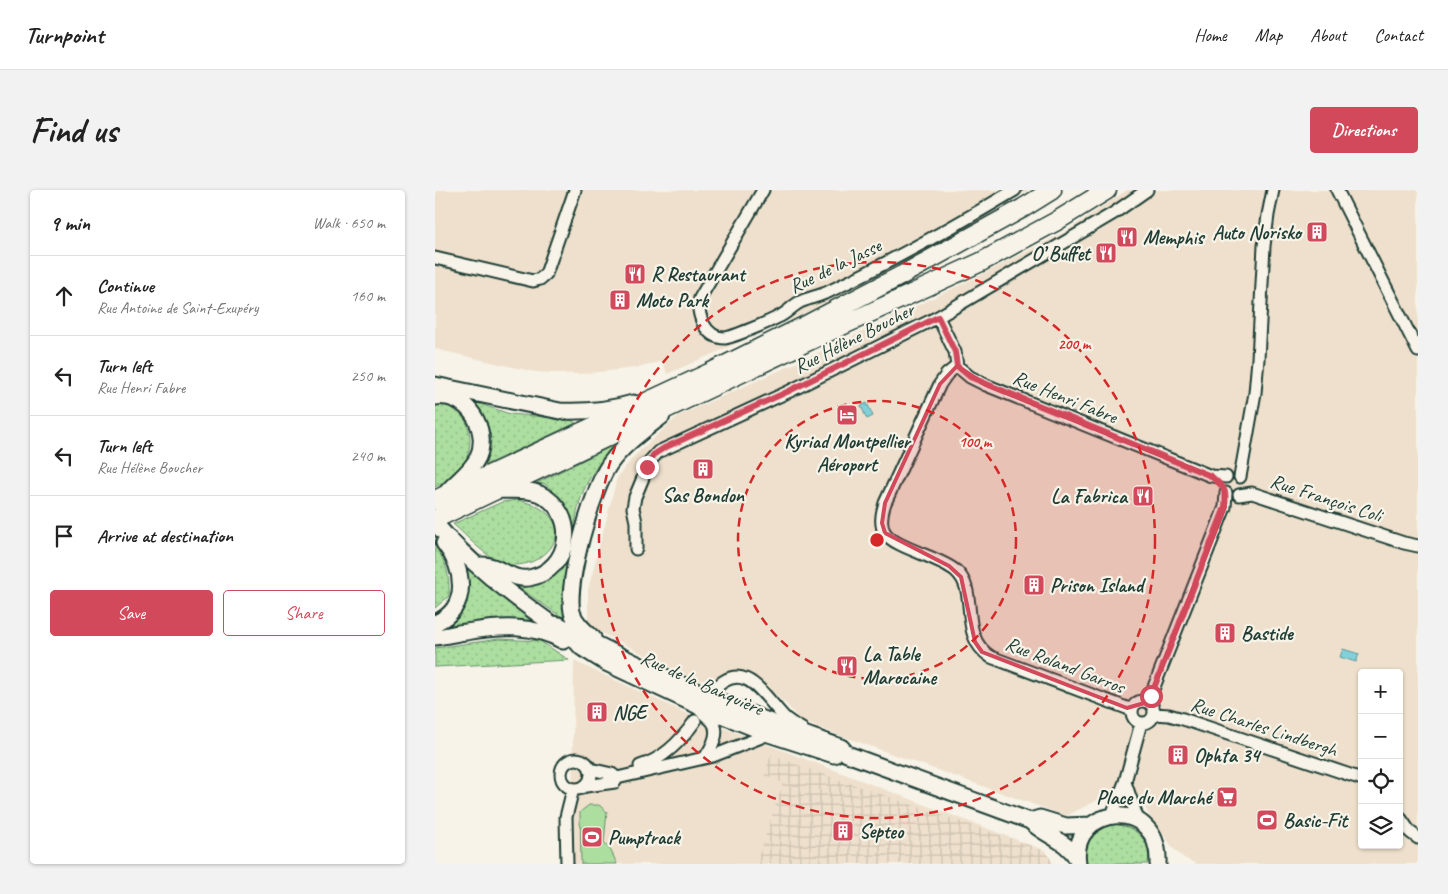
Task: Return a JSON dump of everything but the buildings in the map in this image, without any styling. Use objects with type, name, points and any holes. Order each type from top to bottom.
[{"type":"highway","points":[[445,502],[498,490],[667,400],[718,369],[901,275],[1052,190]]},
{"type":"highway","points":[[437,524],[445,502],[667,400],[981,262],[1055,222],[1107,190]]},
{"type":"main road","points":[[435,385],[560,411],[581,412],[667,400]]},
{"type":"main road","points":[[435,397],[457,400],[466,406],[479,425],[482,436],[481,448],[474,465],[445,502]]},
{"type":"main road","points":[[435,637],[467,631],[521,627],[550,634],[573,646],[589,646],[593,638],[575,618],[571,600],[575,566],[596,490],[610,463],[667,400]]},
{"type":"main road","points":[[477,566],[487,565],[507,575],[529,578],[548,570],[554,564],[566,541],[567,534],[564,519],[549,500],[530,491],[498,490]]},
{"type":"main road","points":[[435,623],[448,616],[454,609],[461,586],[457,564],[453,554],[444,542],[437,524]]},
{"type":"main road","name":"Rue de la Banquière","points":[[437,524],[477,566],[506,591],[552,624],[559,625],[589,646],[606,663],[696,706],[769,734],[838,756],[847,754]]},
{"type":"main road","name":"Rue de la Banquière","points":[[589,646],[760,718],[841,748],[847,754],[1031,821],[1073,852],[1077,862]]},
{"type":"main road","points":[[1077,862],[1080,841],[1091,825],[1112,815],[1138,820],[1152,834],[1158,858],[1169,864]]},
{"type":"main road","name":"Rue de la Banquière","points":[[1031,821],[1040,818],[1066,826],[1091,825]]},
{"type":"street","points":[[435,258],[533,281],[540,279],[546,274],[575,190]]},
{"type":"street","name":"Rue de la Jasse","points":[[763,190],[705,288],[699,303],[699,312],[703,323],[711,332],[719,337],[726,338],[736,335],[778,317],[808,298],[827,293],[966,220],[1015,190]]},
{"type":"street","name":"Rue Hélène Boucher","points":[[636,548],[636,522],[633,508],[635,497],[649,461],[658,452],[789,391],[938,317],[1114,213],[1147,190]]},
{"type":"street","points":[[1148,702],[1242,459],[1255,393],[1262,315],[1264,246],[1273,190]]},
{"type":"street","points":[[1337,190],[1418,351]]},
{"type":"street","points":[[938,317],[955,352],[957,366]]},
{"type":"street","name":"Rue Henri Fabre","points":[[957,366],[970,377],[987,385],[1233,485]]},
{"type":"street","name":"Rue Roland Garros","points":[[957,366],[947,374],[940,384],[885,503],[882,523],[885,533],[894,541],[949,566],[961,577],[965,585],[975,642],[982,652],[996,660],[1132,710]]},
{"type":"street","name":"Rue François Coli","points":[[1233,485],[1404,543],[1418,546]]},
{"type":"street","points":[[713,691],[720,683],[731,678],[742,677],[751,680],[763,691],[785,718],[804,730],[805,734]]},
{"type":"street","points":[[1138,702],[1148,702],[1153,707],[1153,718],[1148,723],[1141,724],[1135,720],[1132,710],[1138,702]]},
{"type":"street","points":[[696,706],[712,722],[715,728],[715,741],[706,756]]},
{"type":"street","name":"Rue Charles Lindbergh","points":[[1154,714],[1169,715],[1183,719],[1358,778]]},
{"type":"street","points":[[630,775],[636,768],[649,764],[670,750],[681,740],[695,721]]},
{"type":"street","points":[[1112,815],[1125,782],[1141,724]]},
{"type":"street","points":[[586,786],[591,778],[590,769],[586,762],[573,759],[564,765],[561,774],[564,784],[573,789],[582,789],[586,786],[615,782],[617,778],[722,752],[769,734]]},
{"type":"street","points":[[715,741],[722,752]]},
{"type":"street","points":[[590,769],[612,774],[617,778]]},
{"type":"street","points":[[1125,782],[1138,820]]},
{"type":"street","points":[[567,864],[566,817],[573,789]]},
{"type":"street","points":[[1403,822],[1410,832],[1418,838]]},
{"type":"highlighted area","points":[[957,366],[986,385],[1211,476],[1223,487],[1225,507],[1148,702],[1127,708],[982,652],[975,642],[961,577],[949,566],[885,533],[882,523],[885,503],[940,384]]},
{"type":"shaded area","points":[[435,190],[1029,190],[950,239],[801,315],[667,374],[663,361],[635,368],[579,374],[535,372],[435,349]]},
{"type":"shaded area","points":[[1127,190],[1418,190],[1418,864],[1197,864],[1184,858],[1173,848],[1149,815],[1138,795],[1118,790],[1066,816],[800,721],[787,705],[761,681],[747,674],[697,681],[588,626],[588,590],[617,478],[633,457],[678,416],[807,358],[975,278],[1065,232]]},
{"type":"shaded area","points":[[574,661],[690,715],[1046,851],[1053,864],[574,864],[572,816]]},
{"type":"shaded area","points":[[771,755],[1046,851],[1053,864],[756,864],[783,783],[764,775]]},
{"type":"green space","points":[[468,400],[510,414],[569,419],[576,423],[485,465],[491,445],[491,437],[482,415]]},
{"type":"green space","points":[[443,404],[463,417],[468,426],[470,440],[468,454],[462,467],[453,476],[435,487],[435,405]]},
{"type":"green space","points":[[618,443],[596,468],[586,486],[578,507],[563,590],[566,620],[512,583],[535,584],[544,581],[572,532],[571,518],[561,502],[545,484],[537,483]]},
{"type":"green space","points":[[518,500],[543,510],[553,520],[556,531],[554,541],[548,551],[539,558],[527,563],[514,565],[494,559],[453,524],[502,502]]},
{"type":"green space","points":[[435,545],[445,563],[448,575],[449,596],[435,608]]},
{"type":"green space","points":[[464,563],[531,621],[495,620],[435,631],[461,613],[465,606],[468,585]]},
{"type":"green space","points":[[499,639],[540,641],[569,660],[435,667],[435,648]]},
{"type":"green space","name":"Pumptrack","points":[[589,805],[599,805],[607,812],[604,842],[617,864],[581,864],[580,812]]},
{"type":"green space","points":[[1115,824],[1130,828],[1141,836],[1148,848],[1148,864],[1086,864],[1085,849],[1091,838],[1102,829]]},
{"type":"water","points":[[867,403],[873,416],[867,419],[861,406]]},
{"type":"water","points":[[1343,649],[1359,654],[1356,662],[1340,657]]},
{"type":"place","name":"Auto Norisko","points":[[1317,232]]},
{"type":"place","name":"Memphis","points":[[1127,237]]},
{"type":"place","name":"O’ Buffet","points":[[1106,253]]},
{"type":"place","name":"R Restaurant","points":[[635,274]]},
{"type":"place","name":"Moto Park","points":[[620,300]]},
{"type":"place","name":"Kyriad Montpellier Aéroport","points":[[847,415]]},
{"type":"place","name":"Sas Bondon","points":[[703,469]]},
{"type":"place","name":"La Fabrica","points":[[1143,496]]},
{"type":"place","name":"Prison Island","points":[[1034,585]]},
{"type":"place","name":"Bastide","points":[[1225,633]]},
{"type":"place","name":"La Table Marocaine","points":[[847,666]]},
{"type":"place","name":"NGE","points":[[597,712]]},
{"type":"place","name":"Ophta 34","points":[[1178,755]]},
{"type":"place","name":"Place du Marché","points":[[1227,797]]},
{"type":"place","name":"Basic-Fit","points":[[1267,820]]},
{"type":"place","name":"Septeo","points":[[843,831]]},
{"type":"place","name":"Pumptrack","points":[[592,837]]},
{"type":"route","points":[[647,467],[653,455],[664,448],[789,391],[938,317],[950,339],[955,352],[957,366],[970,377],[1211,476],[1223,487],[1226,493],[1225,507],[1151,696]]}]
